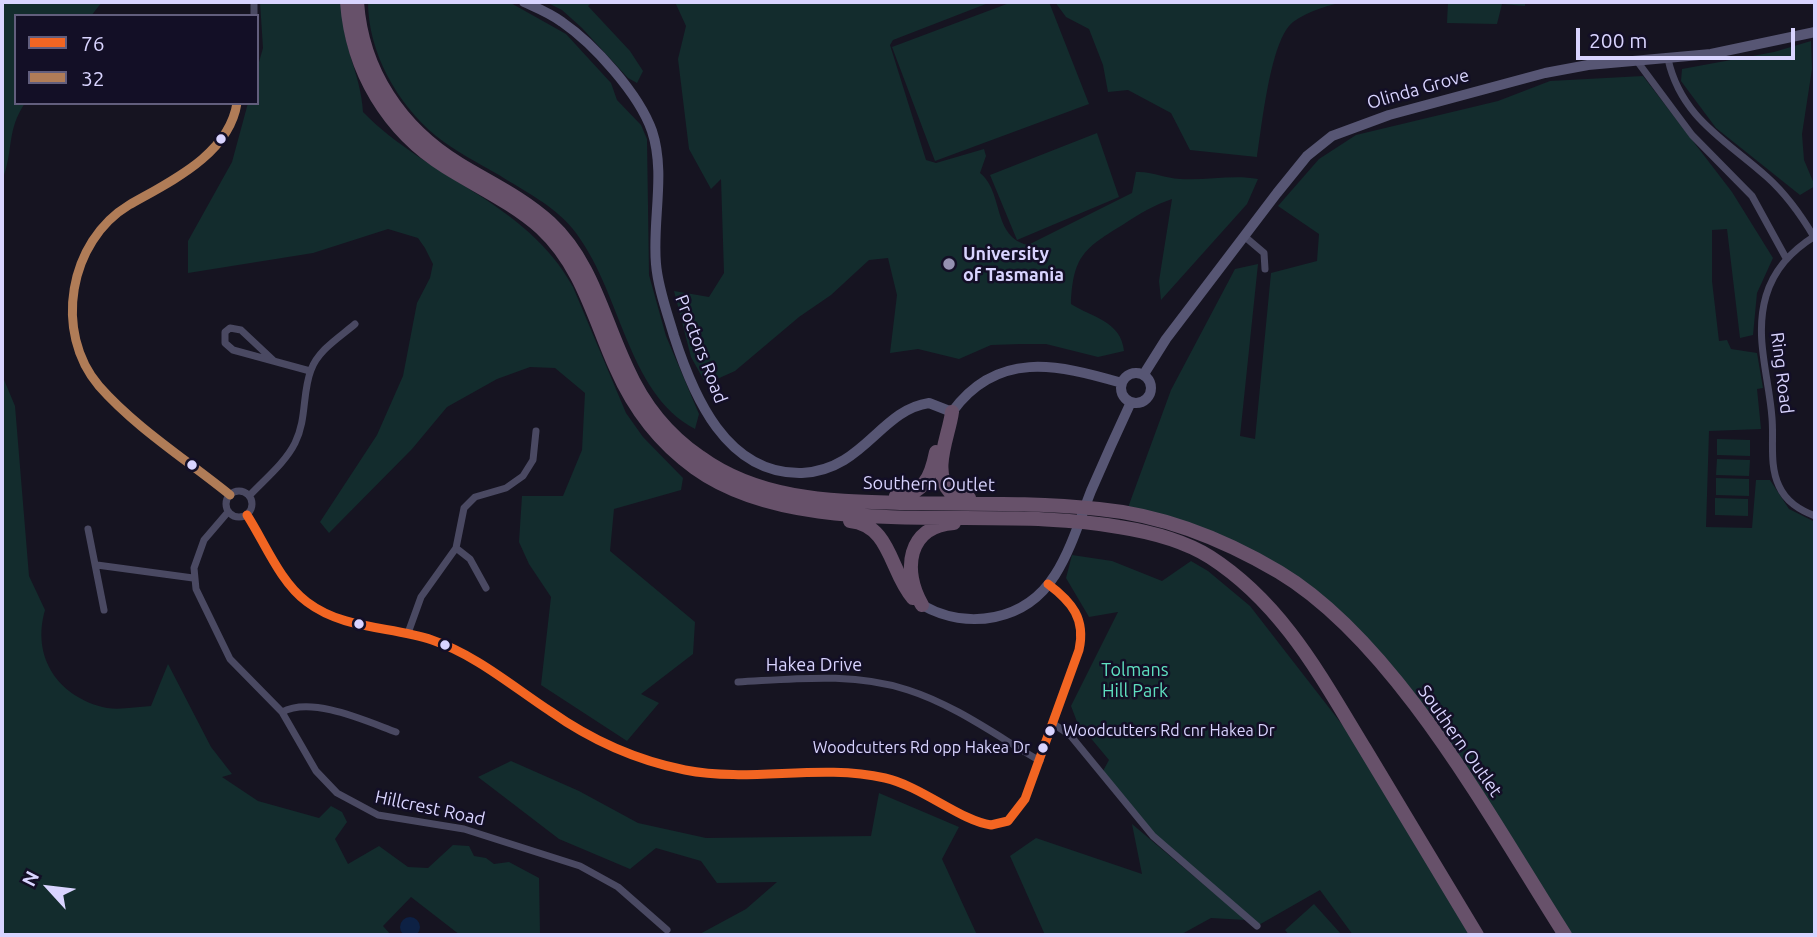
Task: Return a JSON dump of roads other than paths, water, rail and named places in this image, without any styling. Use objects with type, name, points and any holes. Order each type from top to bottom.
[{"type":"highway","name":"Southern Outlet","points":[[347,2],[357,57],[367,82],[388,115],[425,152],[524,214],[561,250],[581,284],[627,390],[658,434],[685,460],[718,483],[758,500],[786,508],[858,514],[1070,520],[1112,525],[1167,538],[1205,554],[1256,593],[1287,625],[1477,935]]},
{"type":"highway","name":"Southern Outlet","points":[[357,2],[368,57],[391,103],[427,141],[515,196],[546,219],[564,237],[592,282],[630,376],[659,419],[687,447],[718,469],[779,492],[844,501],[1085,508],[1158,521],[1225,545],[1280,572],[1330,611],[1390,676],[1441,742],[1565,935]]},
{"type":"highway","points":[[779,492],[895,496],[915,492],[929,477],[940,430],[952,412]]},
{"type":"highway","points":[[952,412],[942,474],[946,488],[956,496],[1090,503],[1120,508],[1158,521]]},
{"type":"highway","points":[[786,508],[871,527],[883,540],[899,582],[922,605]]},
{"type":"highway","points":[[922,605],[911,579],[911,557],[922,538],[944,524],[1061,525],[1127,533],[1185,551],[1233,581],[1271,616],[1325,683]]},
{"type":"main road","name":"Proctors Road","points":[[524,2],[574,31],[612,70],[649,122],[656,157],[655,249],[660,288],[678,346],[701,404],[712,423],[730,443],[771,467],[796,473],[814,471],[847,460],[899,416],[917,406],[935,404],[952,412]]},
{"type":"main road","name":"Olinda Grove","points":[[1144,374],[1166,339],[1307,156],[1324,141],[1349,128],[1545,73],[1730,51],[1815,32]]},
{"type":"main road","points":[[952,412],[981,381],[1017,367],[1044,366],[1122,383]]},
{"type":"main road","points":[[1133,372],[1144,374],[1151,382],[1149,397],[1141,402],[1131,402],[1121,392],[1122,383],[1133,372]]},
{"type":"main road","points":[[922,605],[951,617],[983,620],[1019,608],[1048,584],[1073,536],[1131,402]]},
{"type":"street","points":[[1668,59],[1680,92],[1701,121],[1726,146],[1773,182],[1792,203],[1815,236]]},
{"type":"street","points":[[1637,61],[1692,135],[1752,196],[1786,258]]},
{"type":"street","points":[[230,495],[145,427],[98,385],[81,349],[73,294],[80,262],[99,230],[121,211],[175,179],[216,145],[233,120],[237,105]]},
{"type":"street","points":[[1244,236],[1264,253],[1265,270]]},
{"type":"street","name":"Ring Road","points":[[1815,236],[1786,258],[1766,294],[1760,328],[1772,415],[1773,466],[1784,495],[1799,509],[1815,516]]},
{"type":"street","points":[[249,496],[289,453],[296,440],[305,410],[310,371],[323,351],[355,324]]},
{"type":"street","points":[[274,361],[241,330],[233,328],[225,332],[223,339],[229,348],[274,361],[310,371]]},
{"type":"street","points":[[408,633],[421,597],[456,548],[461,517],[467,503],[478,495],[512,485],[523,476],[533,460],[536,431]]},
{"type":"street","points":[[242,491],[249,496],[252,504],[247,515],[235,517],[228,512],[226,505],[230,495],[242,491]]},
{"type":"street","points":[[97,565],[193,578],[204,540],[228,512]]},
{"type":"street","points":[[247,515],[286,579],[307,603],[358,625],[408,633],[463,652],[568,724],[605,744],[645,760],[721,775],[824,771],[869,775],[910,786],[981,823],[996,825],[1009,821],[1017,812],[1040,761],[1079,650],[1081,628],[1071,604],[1048,584]]},
{"type":"street","points":[[88,529],[104,610]]},
{"type":"street","points":[[456,548],[470,559],[486,588]]},
{"type":"street","name":"Hillcrest Road","points":[[193,578],[229,659],[282,712],[316,771],[354,805],[377,815],[464,829],[580,866],[618,887],[667,930]]},
{"type":"street","name":"Hakea Drive","points":[[738,682],[846,678],[896,686],[944,705],[1040,761]]},
{"type":"street","points":[[282,712],[294,707],[344,712],[396,732]]},
{"type":"street","points":[[1052,723],[1070,735],[1153,836],[1257,926]]},
{"type":"water","points":[[410,917],[417,920],[420,927],[417,934],[410,937],[403,934],[400,927],[403,920]]},
{"type":"place","name":"University of Tasmania","points":[[949,264]]},
{"type":"place","name":"Woodcutters Rd cnr Hakea Dr","points":[[1050,731]]},
{"type":"place","name":"Woodcutters Rd opp Hakea Dr","points":[[1043,748]]},
{"type":"park label","name":"Tolmans Hill Park","points":[[1135,680]]}]
